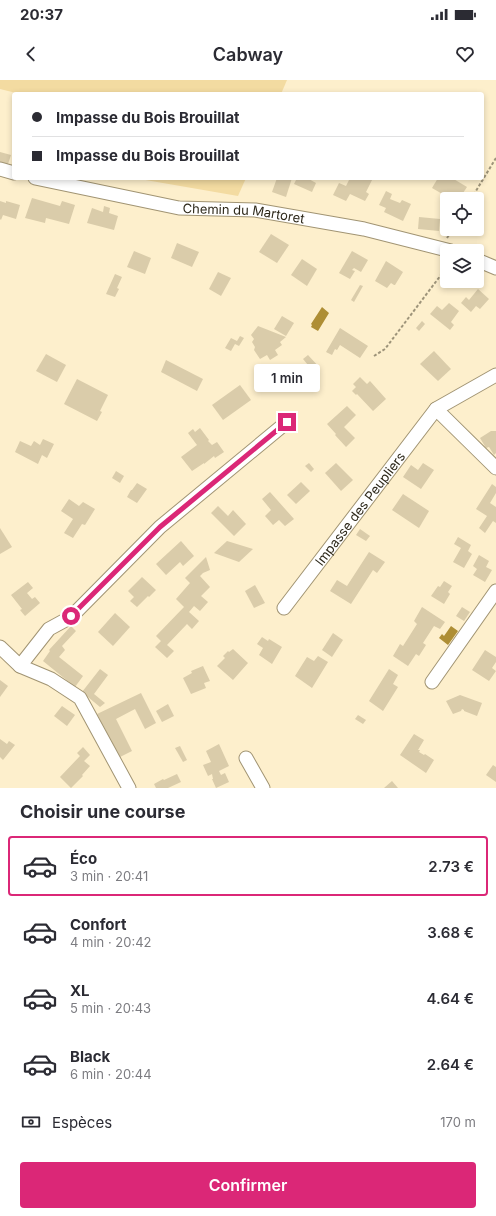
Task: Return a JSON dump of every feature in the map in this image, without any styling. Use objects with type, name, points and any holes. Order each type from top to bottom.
[{"type":"street","points":[[0,169],[12,172]]},
{"type":"street","name":"Chemin du Martoret","points":[[45,180],[179,208],[254,210],[364,229],[440,248]]},
{"type":"street","points":[[484,263],[496,268]]},
{"type":"street","name":"Impasse des Peupliers","points":[[284,608],[436,409],[496,375]]},
{"type":"street","points":[[436,409],[496,468]]},
{"type":"street","points":[[20,666],[49,629],[71,616],[160,527],[287,422]]},
{"type":"street","points":[[432,682],[496,591]]},
{"type":"street","points":[[0,647],[20,666],[51,679],[80,698],[129,788]]},
{"type":"street","points":[[246,758],[263,788]]},
{"type":"path","points":[[484,178],[496,158]]},
{"type":"path","points":[[475,192],[483,180]]},
{"type":"path","points":[[374,356],[385,349],[440,276]]},
{"type":"shaded area","points":[[0,80],[287,80],[282,92],[12,92],[0,89]]},
{"type":"shaded area","points":[[146,180],[245,180],[238,196]]},
{"type":"shaded area","points":[[322,307],[329,313],[318,331],[311,327],[311,324]]},
{"type":"shaded area","points":[[451,626],[458,631],[448,645],[439,638],[442,634],[444,636]]},
{"type":"building","points":[[0,152],[11,155],[8,164],[0,162]]},
{"type":"building","points":[[276,180],[291,180],[286,197],[272,192]]},
{"type":"building","points":[[296,180],[311,180],[316,183],[312,192],[294,184]]},
{"type":"building","points":[[349,180],[372,180],[366,192],[369,194],[365,201],[350,194],[346,201],[333,195],[339,183],[346,186]]},
{"type":"building","points":[[437,180],[455,180],[467,187],[464,192],[440,193],[432,188]]},
{"type":"building","points":[[386,191],[392,194],[390,199],[400,203],[402,200],[411,204],[403,221],[384,212],[386,208],[379,205]]},
{"type":"building","points":[[32,198],[60,206],[62,201],[75,205],[69,224],[46,218],[45,223],[25,218]]},
{"type":"building","points":[[0,201],[20,205],[16,219],[3,215],[1,220],[0,219]]},
{"type":"building","points":[[104,206],[110,208],[109,213],[118,216],[114,230],[87,223],[92,208],[103,212]]},
{"type":"building","points":[[419,217],[440,219],[439,231],[418,229]]},
{"type":"building","points":[[271,234],[289,245],[277,263],[259,252]]},
{"type":"building","points":[[177,243],[199,252],[192,267],[171,258]]},
{"type":"building","points":[[134,251],[151,258],[145,274],[127,267]]},
{"type":"building","points":[[352,251],[368,260],[361,272],[354,268],[352,270],[355,271],[350,279],[339,273]]},
{"type":"building","points":[[302,259],[317,269],[307,286],[291,275]]},
{"type":"building","points":[[386,261],[403,272],[395,285],[391,283],[387,288],[375,281]]},
{"type":"building","points":[[218,272],[231,278],[221,296],[209,289]]},
{"type":"building","points":[[115,274],[122,277],[115,297],[106,294]]},
{"type":"building","points":[[360,285],[363,286],[354,302],[351,300]]},
{"type":"building","points":[[478,289],[489,299],[480,309],[476,306],[471,312],[461,303],[466,297],[469,300]]},
{"type":"building","points":[[449,303],[459,311],[451,322],[454,325],[450,330],[430,314],[437,306],[442,310]]},
{"type":"building","points":[[282,316],[294,323],[286,336],[274,329]]},
{"type":"building","points":[[422,321],[425,324],[419,331],[416,328]]},
{"type":"building","points":[[258,326],[286,337],[280,342],[282,345],[275,350],[278,355],[270,360],[267,355],[260,359],[254,350],[255,347],[252,342],[254,339],[251,335]]},
{"type":"building","points":[[340,328],[368,346],[360,358],[340,345],[337,350],[335,349],[332,355],[326,352]]},
{"type":"building","points":[[240,336],[244,338],[239,346],[235,344],[231,351],[225,348],[231,338],[237,341]]},
{"type":"building","points":[[434,351],[451,369],[438,381],[420,364]]},
{"type":"building","points":[[46,354],[66,365],[57,382],[36,371]]},
{"type":"building","points":[[308,355],[320,368],[312,374],[318,382],[312,387],[309,383],[304,387],[295,376],[308,365],[303,359]]},
{"type":"building","points":[[166,360],[203,379],[197,391],[161,372]]},
{"type":"building","points":[[360,377],[367,384],[370,381],[386,399],[373,411],[357,394],[356,395],[352,391],[356,387],[353,384]]},
{"type":"building","points":[[77,379],[108,395],[97,421],[64,404]]},
{"type":"building","points":[[240,385],[251,400],[223,420],[212,405]]},
{"type":"building","points":[[347,406],[356,415],[344,427],[355,438],[346,447],[327,424]]},
{"type":"building","points":[[200,428],[212,445],[217,442],[224,452],[215,458],[214,456],[192,471],[181,457],[197,445],[188,433],[193,429],[195,432]]},
{"type":"building","points":[[491,431],[496,431],[496,453],[494,455],[489,447],[486,448],[480,438]]},
{"type":"building","points":[[43,439],[54,444],[47,458],[42,455],[38,464],[15,452],[20,441],[31,446],[34,441],[40,445]]},
{"type":"building","points":[[309,463],[314,469],[311,472],[305,466]]},
{"type":"building","points":[[336,463],[353,480],[341,491],[325,473]]},
{"type":"building","points":[[423,463],[434,470],[421,489],[403,477],[411,465],[418,470]]},
{"type":"building","points":[[116,471],[124,476],[120,483],[112,478]]},
{"type":"building","points":[[301,482],[310,491],[296,504],[287,495]]},
{"type":"building","points":[[137,483],[147,489],[137,503],[127,497]]},
{"type":"building","points":[[492,484],[496,487],[496,493],[490,503],[496,507],[496,523],[493,521],[485,533],[479,528],[487,516],[476,509]]},
{"type":"building","points":[[270,492],[294,519],[285,526],[279,520],[273,525],[265,516],[271,510],[262,499]]},
{"type":"building","points":[[403,494],[429,511],[419,528],[392,510]]},
{"type":"building","points":[[69,499],[79,506],[83,502],[95,509],[85,525],[82,524],[73,538],[64,533],[73,519],[61,511]]},
{"type":"building","points":[[218,506],[228,516],[233,510],[246,524],[234,536],[211,513]]},
{"type":"building","points":[[0,528],[12,547],[0,554]]},
{"type":"building","points":[[360,529],[370,536],[366,541],[356,535]]},
{"type":"building","points":[[458,537],[471,545],[468,551],[472,554],[464,568],[453,562],[461,548],[454,544]]},
{"type":"building","points":[[181,541],[194,556],[183,566],[180,562],[166,575],[156,564]]},
{"type":"building","points":[[227,541],[253,549],[239,562],[214,553]]},
{"type":"building","points":[[369,552],[385,562],[377,573],[373,570],[351,604],[330,591],[337,580],[347,586]]},
{"type":"building","points":[[479,555],[489,561],[486,567],[492,570],[485,582],[473,575],[477,569],[473,566]]},
{"type":"building","points":[[206,557],[210,570],[200,576],[210,587],[201,596],[208,602],[200,611],[194,606],[189,612],[199,621],[192,629],[187,624],[167,645],[174,651],[167,658],[155,647],[161,641],[156,636],[184,607],[176,599],[190,583],[185,578]]},
{"type":"building","points":[[142,577],[156,590],[137,607],[130,601],[134,597],[128,591]]},
{"type":"building","points":[[444,581],[452,586],[448,592],[450,594],[444,604],[431,596],[438,586],[440,587]]},
{"type":"building","points":[[28,582],[33,588],[27,593],[32,599],[35,597],[40,603],[25,616],[20,610],[22,609],[11,595]]},
{"type":"building","points":[[255,585],[265,603],[254,608],[245,591]]},
{"type":"building","points":[[422,607],[445,622],[440,629],[434,626],[423,643],[426,645],[419,656],[416,654],[408,666],[393,656],[400,644],[403,646],[417,624],[414,621]]},
{"type":"building","points":[[462,607],[470,612],[464,621],[456,616]]},
{"type":"building","points":[[115,613],[130,627],[113,646],[98,632]]},
{"type":"building","points":[[71,626],[76,631],[62,646],[65,650],[59,657],[83,676],[75,687],[43,661],[50,651],[49,650]]},
{"type":"building","points":[[333,633],[343,640],[332,657],[322,650]]},
{"type":"building","points":[[262,637],[268,641],[269,639],[282,647],[272,664],[259,655],[263,648],[257,644]]},
{"type":"building","points":[[233,649],[248,663],[233,680],[217,666],[225,658],[223,656],[228,651],[229,652]]},
{"type":"building","points":[[485,650],[496,657],[496,662],[492,668],[496,671],[489,681],[472,670]]},
{"type":"building","points":[[318,656],[328,662],[312,688],[295,676],[307,657],[314,661]]},
{"type":"building","points":[[203,666],[210,681],[204,683],[206,688],[191,694],[183,678],[192,673],[191,671]]},
{"type":"building","points":[[100,669],[108,675],[94,694],[105,703],[100,707],[82,692]]},
{"type":"building","points":[[389,669],[398,675],[393,684],[398,687],[383,711],[369,701]]},
{"type":"building","points":[[0,680],[8,686],[0,697]]},
{"type":"building","points":[[141,693],[156,723],[145,729],[135,709],[116,719],[132,751],[120,757],[97,714]]},
{"type":"building","points":[[460,695],[482,703],[477,716],[462,709],[461,711],[453,714],[446,701]]},
{"type":"building","points":[[168,704],[174,716],[162,722],[156,711]]},
{"type":"building","points":[[62,706],[75,715],[67,726],[54,716]]},
{"type":"building","points":[[358,715],[366,720],[363,724],[355,719]]},
{"type":"building","points":[[414,734],[424,740],[418,750],[420,750],[419,752],[434,760],[426,773],[400,755]]},
{"type":"building","points":[[0,739],[7,744],[9,741],[15,745],[3,760],[0,757]]},
{"type":"building","points":[[219,744],[229,766],[219,771],[221,775],[225,773],[229,782],[216,788],[212,779],[212,774],[208,776],[203,765],[211,762],[206,751]]},
{"type":"building","points":[[180,746],[187,760],[183,762],[175,748]]},
{"type":"building","points":[[83,747],[90,755],[84,761],[90,766],[82,775],[83,776],[71,788],[60,777],[80,756],[77,753]]},
{"type":"building","points":[[493,765],[496,767],[496,782],[486,775]]},
{"type":"building","points":[[177,774],[181,782],[168,788],[156,788],[154,784]]},
{"type":"building","points":[[392,781],[398,788],[384,788]]},
{"type":"route","points":[[71,616],[160,527],[287,422]]}]
